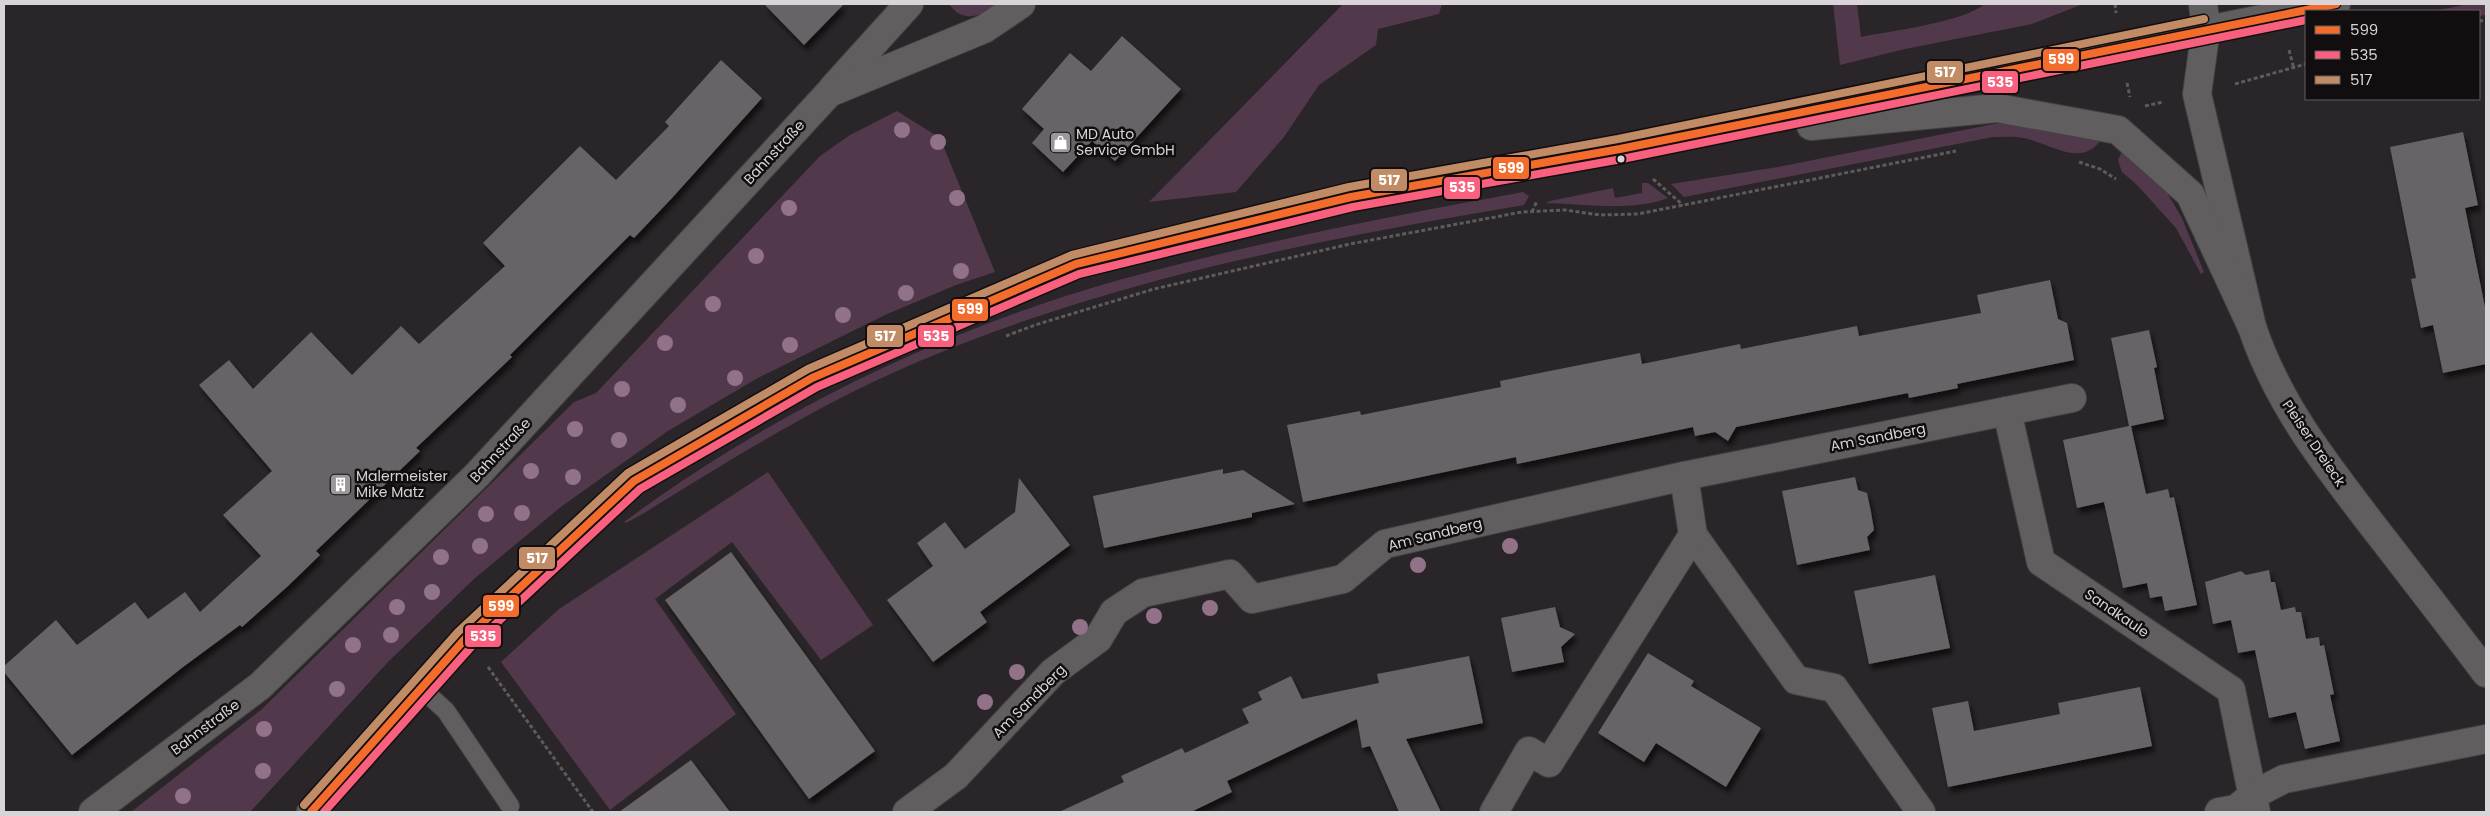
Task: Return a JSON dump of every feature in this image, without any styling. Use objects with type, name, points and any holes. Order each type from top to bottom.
[{"type":"street","name":"Bahnstraße","points":[[93,812],[260,686],[470,482],[909,4]]},
{"type":"street","name":"Bahnstraße","points":[[829,93],[984,29],[1022,4]]},
{"type":"street","points":[[311,812],[465,639],[634,480],[812,378],[1076,264],[1351,197],[1663,141],[2205,17],[2336,4]]},
{"type":"street","name":"Pleiser Dreieck","points":[[2205,17],[2197,94],[2252,327],[2263,361],[2290,412],[2323,460],[2486,673]]},
{"type":"street","points":[[1663,141],[1997,108],[2118,130],[2190,194],[2252,327]]},
{"type":"street","name":"Am Sandberg","points":[[907,812],[956,776],[1053,672],[1098,639],[1114,612],[1143,593],[1230,574],[1252,599],[1344,579],[1385,544],[1684,476],[2072,398]]},
{"type":"street","name":"Sandkaule","points":[[2007,411],[2041,562],[2231,690],[2255,804]]},
{"type":"street","points":[[1684,476],[1693,534],[1796,680],[1834,688],[1921,812]]},
{"type":"street","points":[[1494,812],[1529,750],[1549,763],[1693,534]]},
{"type":"street","points":[[2219,812],[2255,804],[2284,779],[2486,739]]},
{"type":"lane","points":[[420,688],[446,711],[510,806]]},
{"type":"path","points":[[2294,69],[2305,64]]},
{"type":"path","points":[[998,339],[1035,325],[1154,289],[1350,244],[1522,212],[1565,210],[1600,215],[1629,214],[1965,149]]},
{"type":"path","points":[[2075,160],[2100,169]]},
{"type":"path","points":[[1645,176],[1654,179],[1683,205]]},
{"type":"path","points":[[465,639],[500,682],[593,812]]},
{"type":"shaded area","points":[[949,4],[998,4],[979,15],[966,16],[954,10]]},
{"type":"shaded area","points":[[1343,4],[1442,4],[1439,14],[1378,29],[1376,45],[1319,85],[1284,137],[1236,192],[1149,202]]},
{"type":"shaded area","points":[[1833,4],[1857,4],[1861,37],[1944,21],[1961,16],[1985,4],[2083,4],[2032,24],[1905,49],[1840,65]]},
{"type":"shaded area","points":[[2469,4],[2486,4],[2486,15],[2480,16],[2480,10],[2439,10]]},
{"type":"shaded area","points":[[897,111],[940,138],[995,272],[956,285],[885,315],[756,379],[668,431],[562,506],[475,578],[388,662],[250,812],[131,812],[262,709],[574,402],[596,393],[820,156],[850,135]]},
{"type":"shaded area","points":[[2004,122],[2102,138],[2094,147],[2086,152],[2076,153],[2066,152],[2024,138],[1993,137],[1684,197],[1671,184],[1778,167]]},
{"type":"shaded area","points":[[2123,149],[2163,186],[2182,218],[2204,272],[2201,274],[2176,228],[2137,185],[2122,172],[2118,160]]},
{"type":"shaded area","points":[[1642,183],[1648,183],[1668,198],[1639,205],[1623,206],[1546,203],[1613,188],[1615,198],[1642,193]]},
{"type":"shaded area","points":[[1523,192],[1529,196],[1524,205],[1291,248],[1214,266],[1063,308],[988,334],[915,363],[844,396],[775,434],[641,515],[626,523],[624,522],[680,482],[738,445],[799,410],[861,378],[924,349],[988,323],[1053,300],[1119,280],[1220,254],[1371,221]]},
{"type":"shaded area","points":[[768,472],[873,625],[821,660],[732,542],[655,599],[736,714],[610,810],[501,662],[559,609]]},
{"type":"building","points":[[764,4],[844,4],[804,45]]},
{"type":"building","points":[[1122,36],[1181,89],[1115,161],[1092,141],[1063,172],[1032,143],[1044,129],[1022,109],[1070,53],[1091,71]]},
{"type":"building","points":[[721,60],[762,98],[672,198],[634,238],[630,235],[510,355],[512,357],[416,448],[420,451],[316,551],[320,555],[288,586],[242,627],[240,625],[183,667],[72,755],[4,672],[4,666],[56,620],[77,645],[135,602],[148,619],[185,592],[200,612],[261,556],[223,515],[272,471],[199,385],[229,360],[253,389],[311,332],[352,375],[401,326],[419,344],[505,266],[483,243],[580,146],[616,180],[669,126],[665,122]]},
{"type":"building","points":[[2463,132],[2478,205],[2465,208],[2486,312],[2486,364],[2443,373],[2433,325],[2421,328],[2411,279],[2416,278],[2390,147]]},
{"type":"building","points":[[2050,280],[2058,319],[2067,323],[2074,360],[1957,384],[1958,388],[1909,398],[1908,393],[1736,427],[1728,441],[1715,432],[1695,436],[1693,427],[1517,464],[1516,457],[1303,502],[1287,425],[1360,411],[1361,415],[1501,387],[1500,381],[1640,353],[1642,364],[1740,344],[1741,349],[1857,326],[1859,336],[1981,313],[1977,295]]},
{"type":"building","points":[[2149,330],[2157,367],[2154,368],[2164,419],[2131,426],[2146,494],[2168,489],[2170,498],[2174,497],[2197,605],[2165,611],[2162,596],[2150,598],[2147,583],[2123,588],[2104,502],[2077,508],[2063,440],[2129,426],[2111,338]]},
{"type":"building","points":[[1223,469],[1223,474],[1243,470],[1295,504],[1252,513],[1252,517],[1104,548],[1093,496]]},
{"type":"building","points":[[1855,477],[1858,490],[1867,493],[1871,512],[1874,530],[1867,537],[1870,550],[1797,565],[1782,491]]},
{"type":"building","points":[[1019,478],[1070,545],[980,612],[987,622],[933,662],[887,600],[933,566],[917,543],[945,522],[965,549],[1015,512]]},
{"type":"building","points":[[731,552],[875,751],[809,799],[665,600]]},
{"type":"building","points":[[2269,570],[2271,582],[2275,582],[2281,610],[2295,607],[2296,612],[2301,612],[2306,639],[2319,637],[2320,646],[2324,645],[2334,694],[2330,695],[2340,741],[2305,749],[2296,712],[2269,718],[2255,650],[2238,653],[2231,620],[2213,624],[2205,582],[2241,571],[2246,575]]},
{"type":"building","points":[[1935,575],[1950,648],[1869,664],[1854,591]]},
{"type":"building","points":[[1555,607],[1560,627],[1575,634],[1561,647],[1564,662],[1512,672],[1501,618]]},
{"type":"building","points":[[1648,653],[1694,681],[1691,686],[1761,728],[1726,787],[1656,743],[1644,762],[1598,733]]},
{"type":"building","points":[[1469,656],[1483,723],[1406,739],[1441,812],[1399,812],[1370,746],[1362,748],[1357,719],[1227,781],[1232,792],[1191,812],[1059,812],[1124,782],[1121,776],[1182,748],[1185,753],[1249,723],[1242,709],[1262,700],[1258,692],[1291,676],[1302,699],[1379,683],[1377,674]]},
{"type":"building","points":[[2140,687],[2152,746],[1948,787],[1932,708],[1968,701],[1974,731],[2060,714],[2058,703]]},
{"type":"building","points":[[691,760],[730,812],[619,812]]},
{"type":"transit line","name":"599","points":[[2306,10],[2336,4]]},
{"type":"transit line","name":"599","points":[[311,812],[465,639],[634,481],[812,378],[1076,264],[1351,197],[1620,149],[2305,10]]},
{"type":"transit line","name":"517","points":[[304,805],[458,632],[628,473],[808,369],[1072,255],[1349,187],[1618,139],[2204,19]]},
{"type":"transit line","name":"535","points":[[324,812],[472,646],[640,489],[817,387],[1079,274],[1353,207],[1622,159],[2305,20]]},
{"type":"place","name":"MD Auto Service GmbH","points":[[1060,142]]},
{"type":"place","name":"Malermeister Mike Matz","points":[[340,484]]}]
